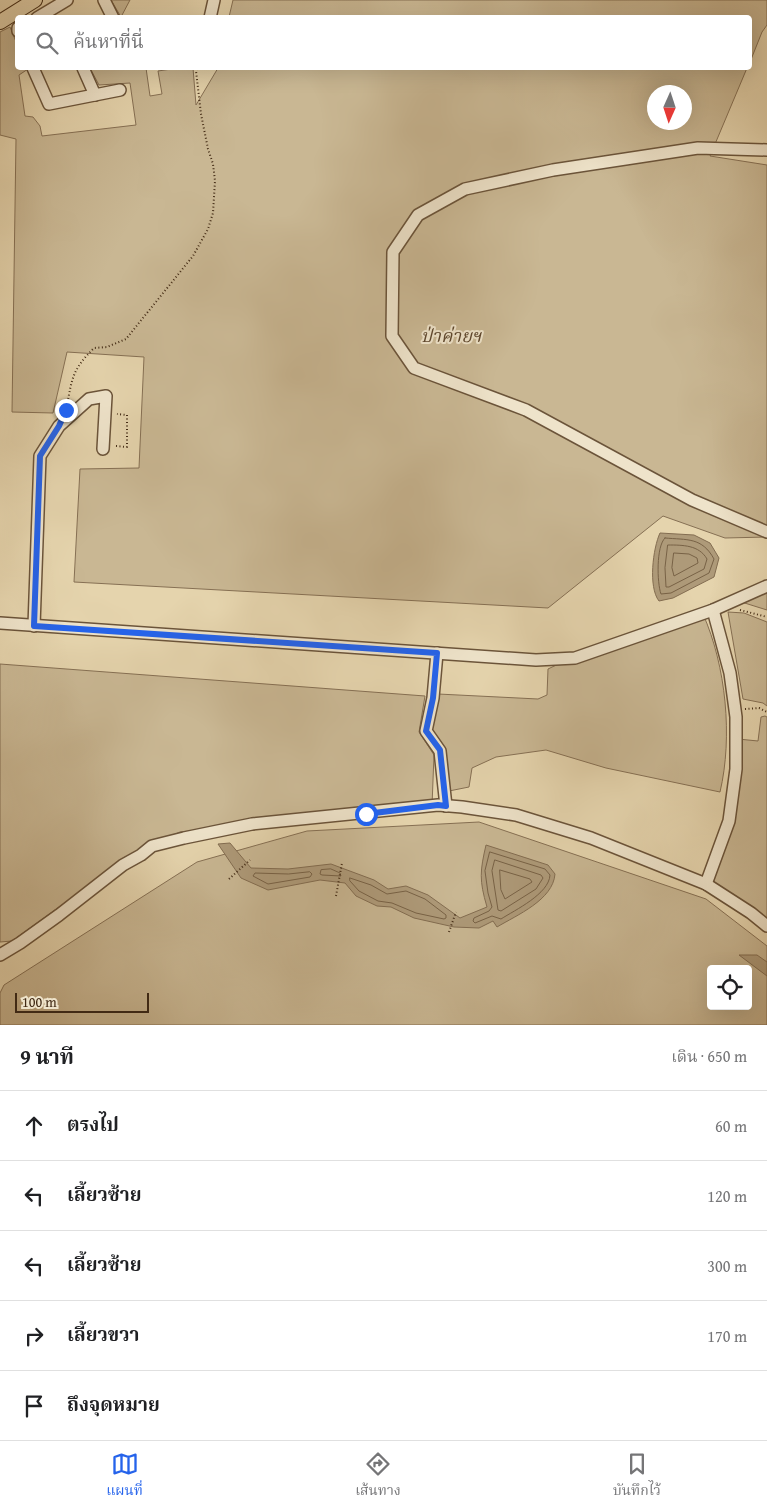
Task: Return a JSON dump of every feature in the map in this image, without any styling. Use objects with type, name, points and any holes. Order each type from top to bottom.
[{"type":"main road","points":[[0,22],[35,0]]},
{"type":"street","points":[[104,0],[112,15]]},
{"type":"street","points":[[211,15],[214,0]]},
{"type":"street","points":[[41,15],[62,3]]},
{"type":"street","points":[[34,70],[49,104],[120,90]]},
{"type":"street","points":[[84,70],[95,95]]},
{"type":"street","points":[[767,150],[698,148],[553,170],[465,189],[418,215],[393,252],[392,336],[414,368],[526,410],[692,500],[767,532]]},
{"type":"street","points":[[34,626],[40,456],[59,426],[89,399],[106,396],[103,449]]},
{"type":"street","points":[[0,623],[536,660],[575,658],[713,610],[767,586]]},
{"type":"street","points":[[706,884],[729,821],[736,769],[734,709],[730,673],[713,610]]},
{"type":"street","points":[[437,653],[433,698],[426,731],[440,750],[446,806]]},
{"type":"street","points":[[0,955],[20,943],[123,865],[152,846],[252,824],[446,806],[516,815],[582,835],[706,884],[751,913],[767,926]]},
{"type":"path","points":[[59,426],[66,410],[72,376],[84,358],[94,348],[107,347],[126,339],[193,256],[208,229],[213,213],[214,164],[208,149],[201,114],[197,70]]},
{"type":"path","points":[[116,446],[127,447],[128,422],[127,415],[117,414]]},
{"type":"path","points":[[736,609],[767,617]]},
{"type":"path","points":[[734,709],[759,708],[767,712]]},
{"type":"path","points":[[229,879],[250,860]]},
{"type":"path","points":[[336,896],[342,863]]},
{"type":"path","points":[[449,932],[456,912]]},
{"type":"green space","points":[[111,0],[130,0],[122,15],[120,15]]},
{"type":"green space","points":[[233,0],[767,0],[767,25],[762,32],[752,57],[752,15],[229,15]]},
{"type":"green space","name":"ป่าค่ายฯ","points":[[10,27],[15,39],[15,70],[26,70],[19,75],[25,116],[33,117],[40,126],[42,136],[136,125],[130,83],[99,85],[91,70],[146,70],[150,96],[162,94],[158,71],[193,70],[196,105],[217,70],[746,70],[710,156],[767,165],[767,537],[725,538],[663,516],[548,608],[74,582],[80,469],[139,468],[144,357],[67,352],[53,413],[12,412],[16,139],[0,135],[0,32]]},
{"type":"green space","points":[[767,586],[767,610],[735,600]]},
{"type":"green space","points":[[728,612],[744,613],[767,622],[767,706],[763,703],[743,699]]},
{"type":"green space","points":[[703,614],[717,656],[725,702],[726,748],[720,792],[606,768],[546,750],[496,757],[472,768],[469,787],[449,791],[430,728],[438,694],[538,699],[547,695],[548,669],[571,658]]},
{"type":"green space","points":[[0,664],[425,696],[419,732],[434,755],[432,806],[180,832],[138,850],[12,941],[0,942]]},
{"type":"green space","points":[[761,717],[767,717],[767,926],[706,884],[721,855],[738,739],[758,741]]},
{"type":"green space","points":[[479,822],[706,899],[767,946],[767,1025],[0,1025],[0,993],[4,985],[197,862],[307,831]]},
{"type":"water","points":[[660,533],[694,535],[710,543],[719,558],[714,577],[673,598],[659,601],[654,587],[653,567],[655,548]]},
{"type":"water","points":[[230,843],[251,868],[288,869],[331,864],[374,880],[388,889],[406,886],[428,895],[460,918],[487,907],[481,876],[486,845],[548,865],[555,874],[548,892],[541,899],[524,912],[497,927],[493,921],[479,928],[454,927],[414,918],[391,907],[377,906],[356,896],[345,883],[320,880],[268,890],[241,878],[218,844]]},
{"type":"water","points":[[739,955],[757,955],[767,962],[767,976]]},
{"type":"route","points":[[66,410],[59,426],[40,456],[34,626],[437,653],[433,698],[426,731],[440,750],[442,785],[446,806],[438,805],[366,814]]}]
